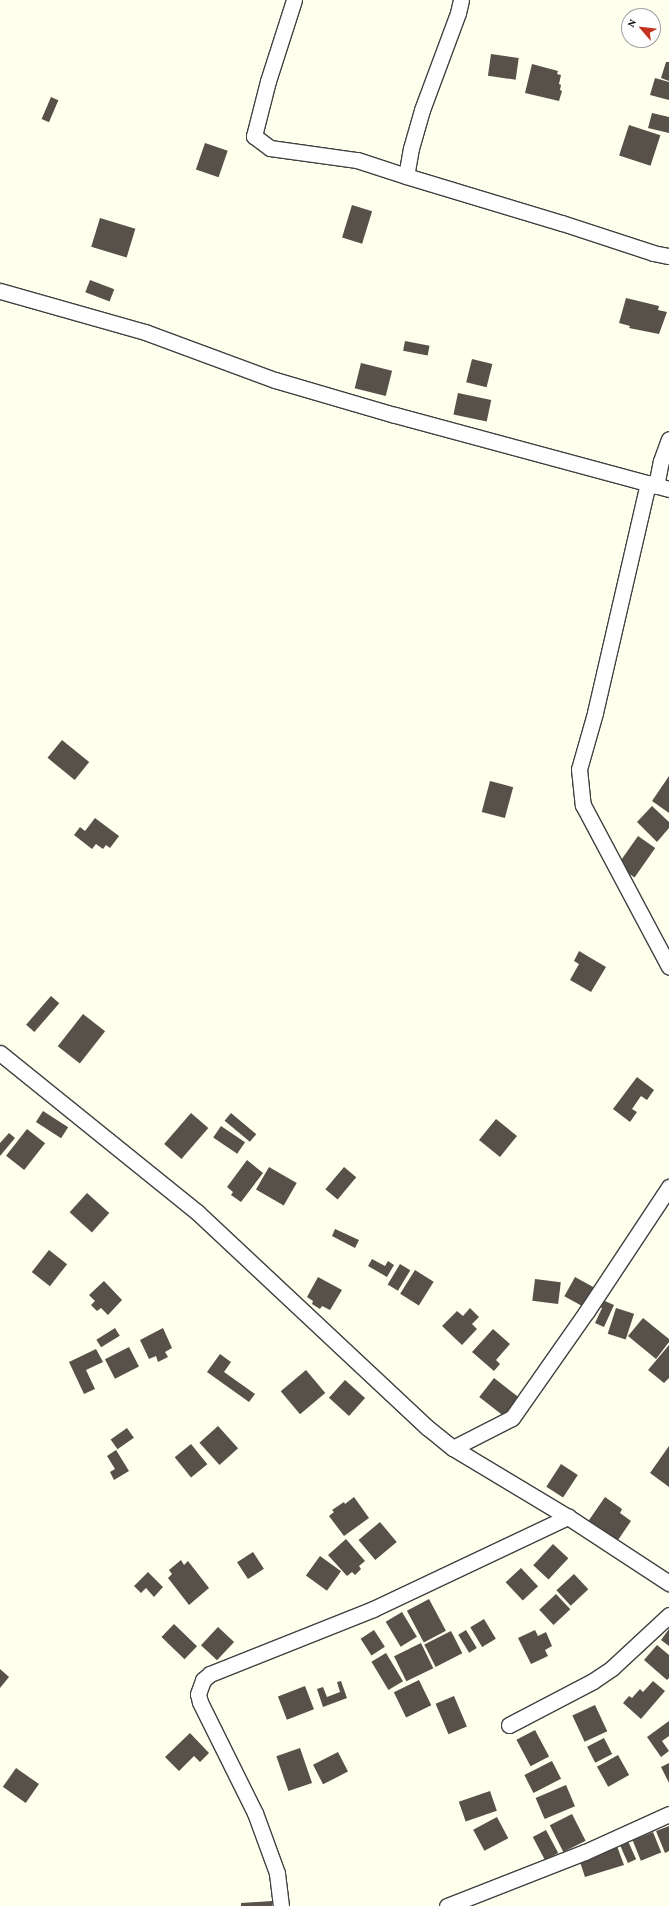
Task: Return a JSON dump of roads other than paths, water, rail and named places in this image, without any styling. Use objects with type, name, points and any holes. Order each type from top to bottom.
[{"type":"street","points":[[294,0],[268,81],[254,136],[270,148],[357,160],[562,223],[653,253],[669,256]]},
{"type":"street","points":[[406,176],[411,148],[422,110],[458,13],[461,0]]},
{"type":"street","points":[[0,291],[145,332],[275,380],[395,415],[658,486]]},
{"type":"street","points":[[669,439],[661,461],[658,486],[579,769],[583,805],[669,966]]},
{"type":"street","points":[[0,1053],[197,1212],[428,1428],[453,1448],[568,1517],[669,1583]]},
{"type":"street","points":[[453,1448],[512,1418],[588,1311],[669,1187]]},
{"type":"street","points":[[282,1906],[277,1873],[256,1813],[200,1702],[198,1694],[203,1680],[210,1674],[373,1610],[568,1517]]},
{"type":"street","points":[[509,1725],[593,1681],[612,1668],[669,1615]]},
{"type":"street","points":[[447,1906],[585,1852],[669,1814]]}]
